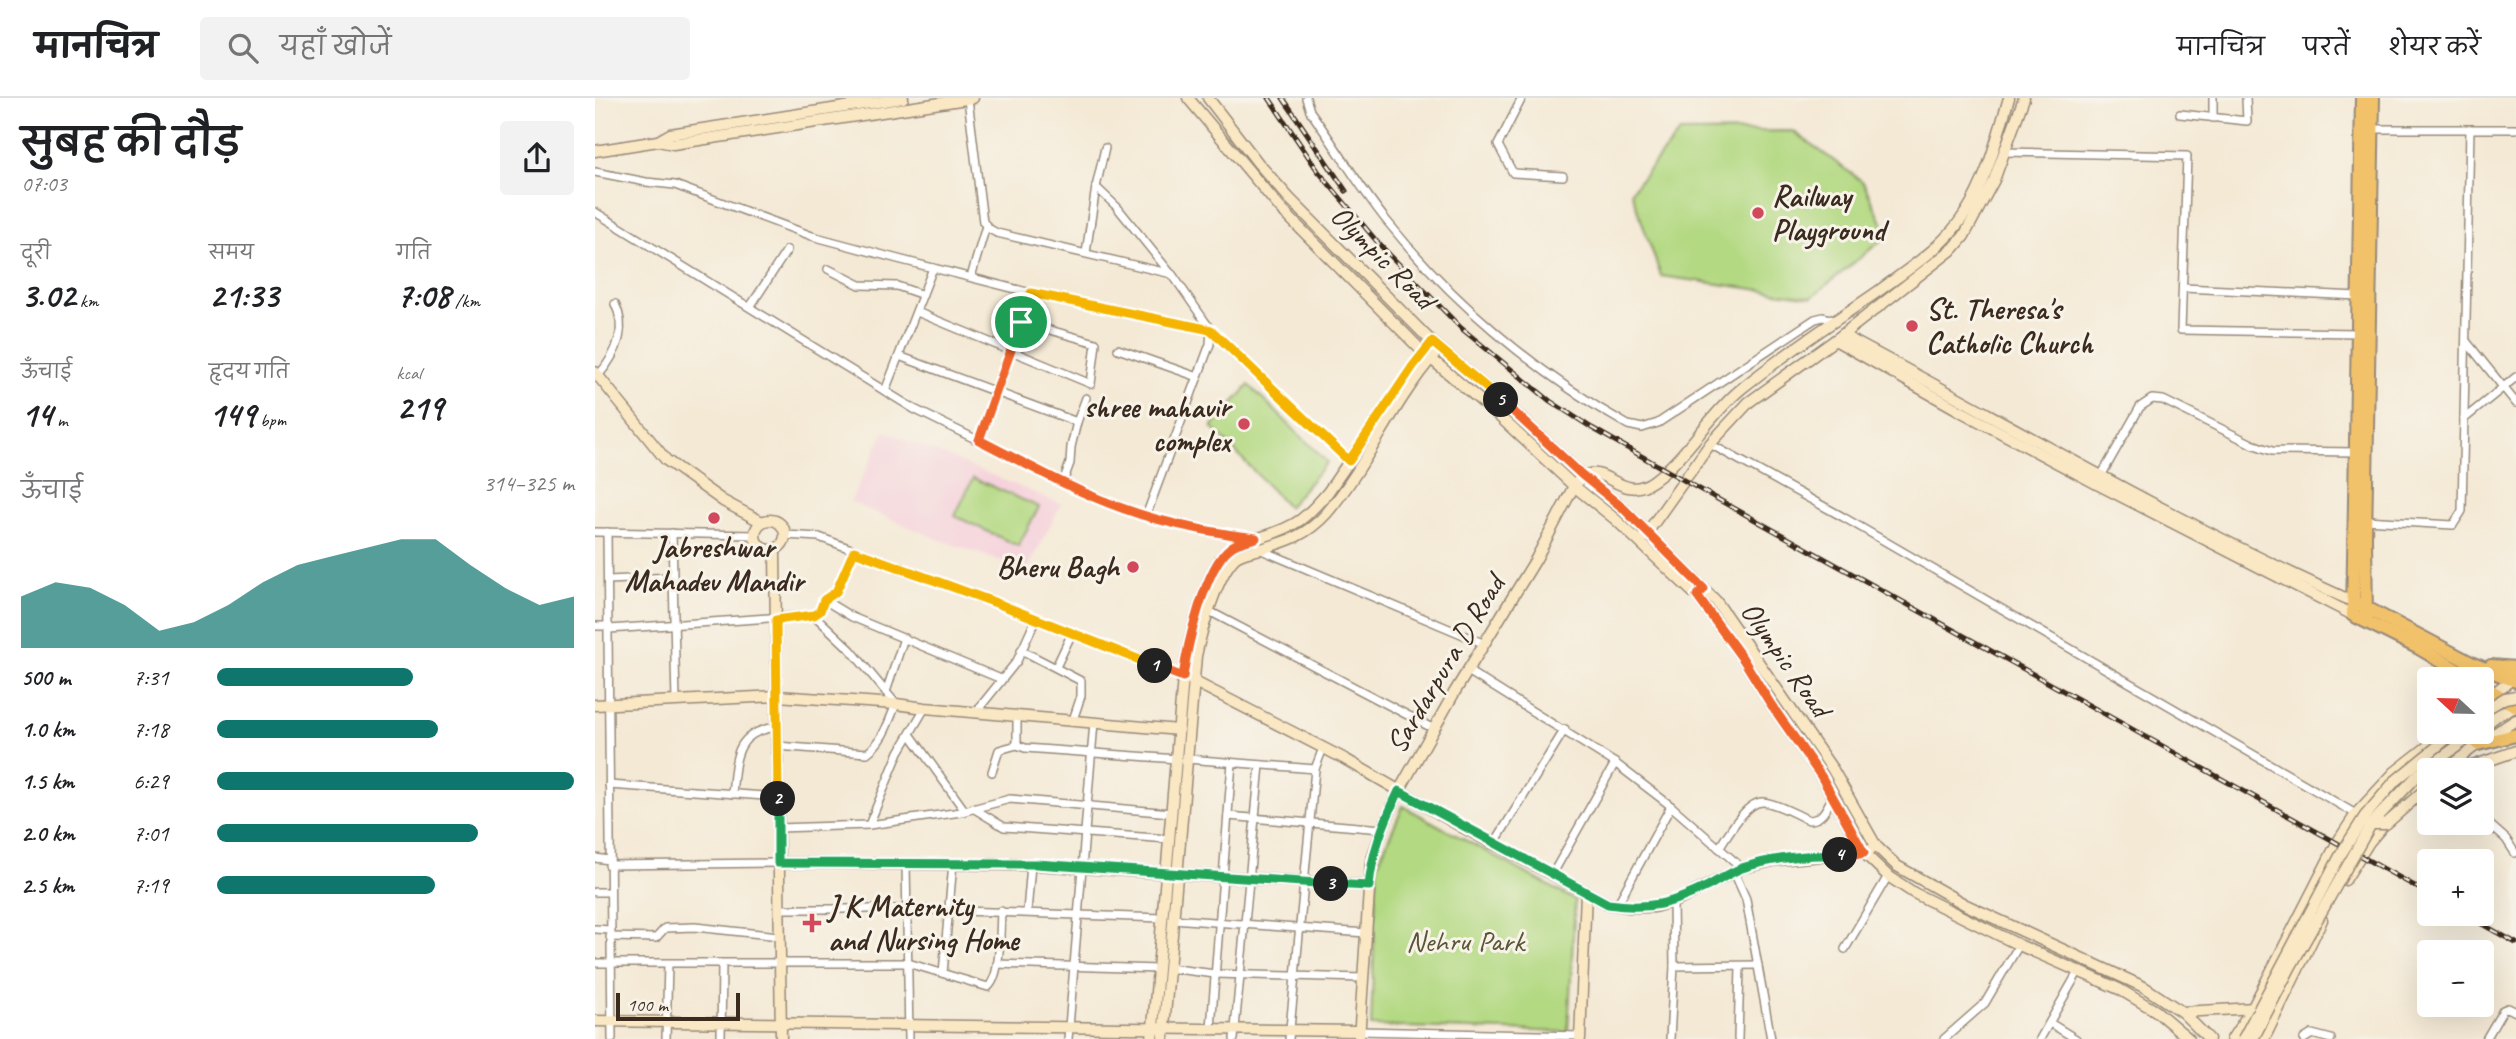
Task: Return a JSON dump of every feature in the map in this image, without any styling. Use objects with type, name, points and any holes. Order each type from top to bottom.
[{"type":"highway","points":[[2357,608],[2365,520],[2363,333],[2358,296],[2362,98]]},
{"type":"highway","points":[[2373,98],[2358,452],[2357,608],[2366,621],[2452,667]]},
{"type":"highway","points":[[2357,608],[2455,667]]},
{"type":"highway","points":[[2494,671],[2500,668],[2515,676]]},
{"type":"highway","points":[[2494,672],[2515,676]]},
{"type":"highway","points":[[2494,689],[2516,700]]},
{"type":"highway","points":[[2494,736],[2516,734]]},
{"type":"street","points":[[658,141],[670,134],[903,98]]},
{"type":"street","name":"Olympic Road","points":[[1188,98],[1280,208],[1427,355],[1500,417],[1574,486],[1728,617],[1833,770],[1876,846],[1896,866],[2025,934],[2127,979],[2164,999],[2182,1012],[2209,1039]]},
{"type":"street","name":"Olympic Road","points":[[1208,98],[1258,163],[1290,199],[1436,345],[1648,532],[1701,593],[1770,703],[1821,776],[1864,853],[1888,876],[1914,893],[2019,945],[2119,989],[2156,1011],[2189,1039]]},
{"type":"street","points":[[1306,98],[1310,111],[1370,200],[1427,266],[1489,326],[1533,362],[1628,425],[1642,428],[1658,423],[1815,319],[1823,317],[1836,321]]},
{"type":"street","points":[[1522,98],[1498,145],[1513,173],[1563,176]]},
{"type":"street","points":[[1582,475],[1595,473],[1621,486],[1632,488],[1639,488],[1654,481],[1684,452],[1712,416],[1741,389],[1933,250],[1964,215],[1983,178],[2008,98]]},
{"type":"street","points":[[1639,542],[1710,444],[1749,402],[1838,338],[1954,248],[1994,180],[2024,98]]},
{"type":"street","points":[[2213,98],[2213,118]]},
{"type":"street","points":[[2180,114],[2247,121],[2246,98]]},
{"type":"street","points":[[595,151],[658,141],[673,144],[970,99],[983,222],[986,226],[997,233],[1171,274]]},
{"type":"street","points":[[2373,129],[2516,129]]},
{"type":"street","points":[[2365,520],[2453,525],[2462,511],[2470,129]]},
{"type":"street","points":[[1086,253],[1105,148]]},
{"type":"street","points":[[2004,152],[2187,156],[2181,330],[2363,333]]},
{"type":"street","points":[[595,172],[646,182],[675,184],[812,236],[933,268],[1031,293],[1211,330]]},
{"type":"street","points":[[1096,187],[1117,207],[1171,274],[1211,330],[1349,461]]},
{"type":"street","points":[[595,212],[914,409],[1063,482],[1094,497],[1146,516],[1257,544],[1485,644]]},
{"type":"street","points":[[971,277],[986,226]]},
{"type":"street","points":[[750,307],[787,250]]},
{"type":"street","points":[[885,391],[933,268]]},
{"type":"street","points":[[828,269],[860,285],[880,288],[897,286],[923,295]]},
{"type":"street","points":[[2183,288],[2358,296]]},
{"type":"street","points":[[979,440],[1031,293]]},
{"type":"street","points":[[615,304],[622,318],[620,339],[610,362],[596,374],[666,460],[723,501],[762,522]]},
{"type":"street","points":[[917,312],[1091,384],[1096,343],[1021,322]]},
{"type":"street","points":[[1847,314],[1854,325]]},
{"type":"street","points":[[1146,516],[1210,344],[1211,330]]},
{"type":"street","points":[[1838,338],[2357,608]]},
{"type":"street","points":[[1838,338],[2050,459],[2357,608]]},
{"type":"street","points":[[2466,341],[2516,403]]},
{"type":"street","points":[[1152,1039],[1160,1031],[1182,759],[1198,645],[1209,611],[1230,563],[1257,544],[1298,524],[1328,492],[1436,345]]},
{"type":"street","points":[[1118,349],[1198,377]]},
{"type":"street","points":[[1172,873],[1169,839],[1171,813],[1182,759],[1179,730],[1183,677],[1192,628],[1214,568],[1233,546],[1289,541],[1305,534],[1325,515],[1359,468],[1427,355]]},
{"type":"street","points":[[899,356],[1077,422]]},
{"type":"street","points":[[2464,419],[2516,377]]},
{"type":"street","points":[[1063,482],[1070,463],[1077,422],[1086,398]]},
{"type":"street","points":[[2101,477],[2140,407],[2152,399],[2162,400],[2272,451],[2358,452]]},
{"type":"street","points":[[1710,444],[1843,517],[2356,814]]},
{"type":"street","name":"Sardarpura D Road","points":[[1359,1035],[1371,861],[1382,829],[1399,791],[1434,729],[1536,559],[1582,475]]},
{"type":"street","points":[[773,520],[782,525],[785,535],[782,544],[775,550],[761,547],[755,535],[762,522],[773,520]]},
{"type":"street","points":[[595,532],[755,535]]},
{"type":"street","points":[[607,532],[612,1039]]},
{"type":"street","points":[[672,533],[675,702]]},
{"type":"street","points":[[785,535],[818,537],[1036,618],[1193,681],[1323,748],[1494,844],[1608,904],[1654,907],[1673,902],[1738,870],[1777,860],[1856,855],[1876,846]]},
{"type":"street","points":[[775,550],[781,1039]]},
{"type":"street","points":[[595,626],[776,620],[814,615],[820,611],[824,600],[836,592],[854,551]]},
{"type":"street","points":[[608,579],[673,578]]},
{"type":"street","points":[[824,600],[852,617],[1002,679]]},
{"type":"street","points":[[1209,611],[1434,729]]},
{"type":"street","points":[[814,615],[851,650],[896,704]]},
{"type":"street","points":[[976,712],[1015,665],[1036,618]]},
{"type":"street","points":[[1056,667],[1072,633]]},
{"type":"street","points":[[886,692],[904,638]]},
{"type":"street","points":[[1021,650],[1056,667],[1082,685],[1073,720]]},
{"type":"street","points":[[1468,671],[1565,729],[1615,763],[1671,806],[1719,848],[1738,870],[1746,899],[1771,1039]]},
{"type":"street","points":[[2494,678],[2515,676]]},
{"type":"street","points":[[595,705],[777,696],[1179,730]]},
{"type":"street","points":[[2494,704],[2505,698],[2516,700]]},
{"type":"street","points":[[2494,718],[2516,700]]},
{"type":"street","points":[[777,746],[867,753],[876,746],[896,704]]},
{"type":"street","points":[[869,825],[899,752],[925,708]]},
{"type":"street","points":[[1017,716],[1017,745]]},
{"type":"street","points":[[2494,730],[2516,720]]},
{"type":"street","points":[[1068,1039],[1094,722]]},
{"type":"street","points":[[732,794],[737,756],[747,739],[760,729],[777,727]]},
{"type":"street","points":[[1494,844],[1565,729]]},
{"type":"street","points":[[910,734],[969,809],[1004,827],[1169,839]]},
{"type":"street","points":[[2232,1039],[2253,1007],[2321,874],[2356,814],[2395,772],[2431,744]]},
{"type":"street","points":[[2243,1039],[2341,854],[2365,816],[2395,781],[2440,744]]},
{"type":"street","points":[[2253,1039],[2371,824],[2419,774],[2467,744]]},
{"type":"street","points":[[2456,758],[2471,744]]},
{"type":"street","points":[[992,772],[999,750],[1017,745],[1091,754],[1315,769]]},
{"type":"street","points":[[1290,1034],[1315,769],[1323,748]]},
{"type":"street","points":[[2494,759],[2516,751]]},
{"type":"street","points":[[1211,1028],[1233,763]]},
{"type":"street","points":[[1552,875],[1615,763]]},
{"type":"street","points":[[1235,1034],[1260,765]]},
{"type":"street","points":[[2395,772],[2417,781]]},
{"type":"street","points":[[609,785],[778,797]]},
{"type":"street","points":[[2371,824],[2386,824],[2417,795]]},
{"type":"street","points":[[2264,1039],[2304,953],[2347,876],[2369,842],[2417,795]]},
{"type":"street","points":[[778,828],[869,825],[969,809],[1010,799],[1171,813]]},
{"type":"street","points":[[1719,848],[1744,811],[1756,803],[1768,803],[1815,820],[1824,813],[1832,799]]},
{"type":"street","points":[[1617,905],[1671,806]]},
{"type":"street","points":[[1228,816],[1382,829]]},
{"type":"street","points":[[2494,828],[2506,839],[2515,853]]},
{"type":"street","points":[[595,858],[609,862],[1031,864],[1369,886]]},
{"type":"street","points":[[906,863],[909,1039]]},
{"type":"street","points":[[943,974],[953,863]]},
{"type":"street","points":[[1027,912],[1031,864]]},
{"type":"street","points":[[1845,949],[1888,876]]},
{"type":"street","points":[[595,892],[610,892]]},
{"type":"street","points":[[595,1021],[1069,1027],[1160,1031],[1211,1028],[1235,1034],[1580,1037],[1586,892]]},
{"type":"street","points":[[1669,1039],[1674,966],[1673,902]]},
{"type":"street","points":[[779,909],[907,909],[1079,914],[1366,933]]},
{"type":"street","points":[[595,963],[908,963],[988,987],[993,982],[997,964],[1001,911]]},
{"type":"street","points":[[595,929],[656,938],[665,928],[684,927],[779,936]]},
{"type":"street","points":[[1944,1039],[1985,1003],[2019,945]]},
{"type":"street","points":[[666,1039],[668,964]]},
{"type":"street","points":[[721,1039],[722,964]]},
{"type":"street","points":[[997,964],[1363,978]]},
{"type":"street","points":[[1674,966],[1758,965]]},
{"type":"street","points":[[1738,1039],[1741,967]]},
{"type":"street","points":[[2041,1039],[2078,972]]},
{"type":"street","points":[[2182,1012],[2230,1011],[2253,1007],[2272,1021]]},
{"type":"street","points":[[2486,1039],[2503,1010],[2508,1008],[2516,1012]]},
{"type":"street","points":[[2050,1023],[2076,1039]]},
{"type":"street","points":[[2304,1039],[2312,1034],[2331,1039]]},
{"type":"shaded area","points":[[885,431],[1061,504],[1027,570],[940,540],[850,502]]},
{"type":"green space","name":"Railway Playground","points":[[1793,131],[1863,182],[1888,235],[1812,297],[1661,276],[1631,191],[1680,132]]},
{"type":"green space","points":[[1249,385],[1327,462],[1288,507],[1212,427]]},
{"type":"green space","points":[[973,478],[1039,507],[1018,546],[955,516]]},
{"type":"green space","name":"Nehru Park","points":[[1403,806],[1575,900],[1568,1032],[1371,1026],[1377,865]]},
{"type":"railway","points":[[1269,98],[1318,171],[1379,244],[1461,328],[1550,401],[1694,486],[2417,887]]},
{"type":"railway","points":[[1283,98],[1346,191]]},
{"type":"railway","points":[[2486,926],[2516,943]]},
{"type":"place","name":"Railway Playground","points":[[1758,213]]},
{"type":"place","name":"St. Theresa's Catholic Church","points":[[1912,326]]},
{"type":"place","name":"shree mahavir complex","points":[[1244,424]]},
{"type":"place","name":"Jabreshwar Mahadev Mandir","points":[[714,518]]},
{"type":"place","name":"Bheru Bagh","points":[[1133,567]]},
{"type":"place","name":"J K Maternity and Nursing Home","points":[[812,923]]},
{"type":"route","points":[[1031,293],[1211,330],[1349,461],[1432,342],[1623,508],[1704,589],[1697,596],[1743,659],[1821,776],[1864,853],[1809,856],[1742,868],[1679,900],[1654,907],[1629,907],[1608,904],[1399,791],[1371,861],[1369,886],[1036,864],[778,863],[776,620],[814,615],[820,611],[824,600],[836,592],[854,551],[999,604],[1183,677],[1192,628],[1214,568],[1227,550],[1238,543],[1256,538],[1210,532],[1154,519],[1094,497],[979,440],[1021,322],[1031,293]]}]
